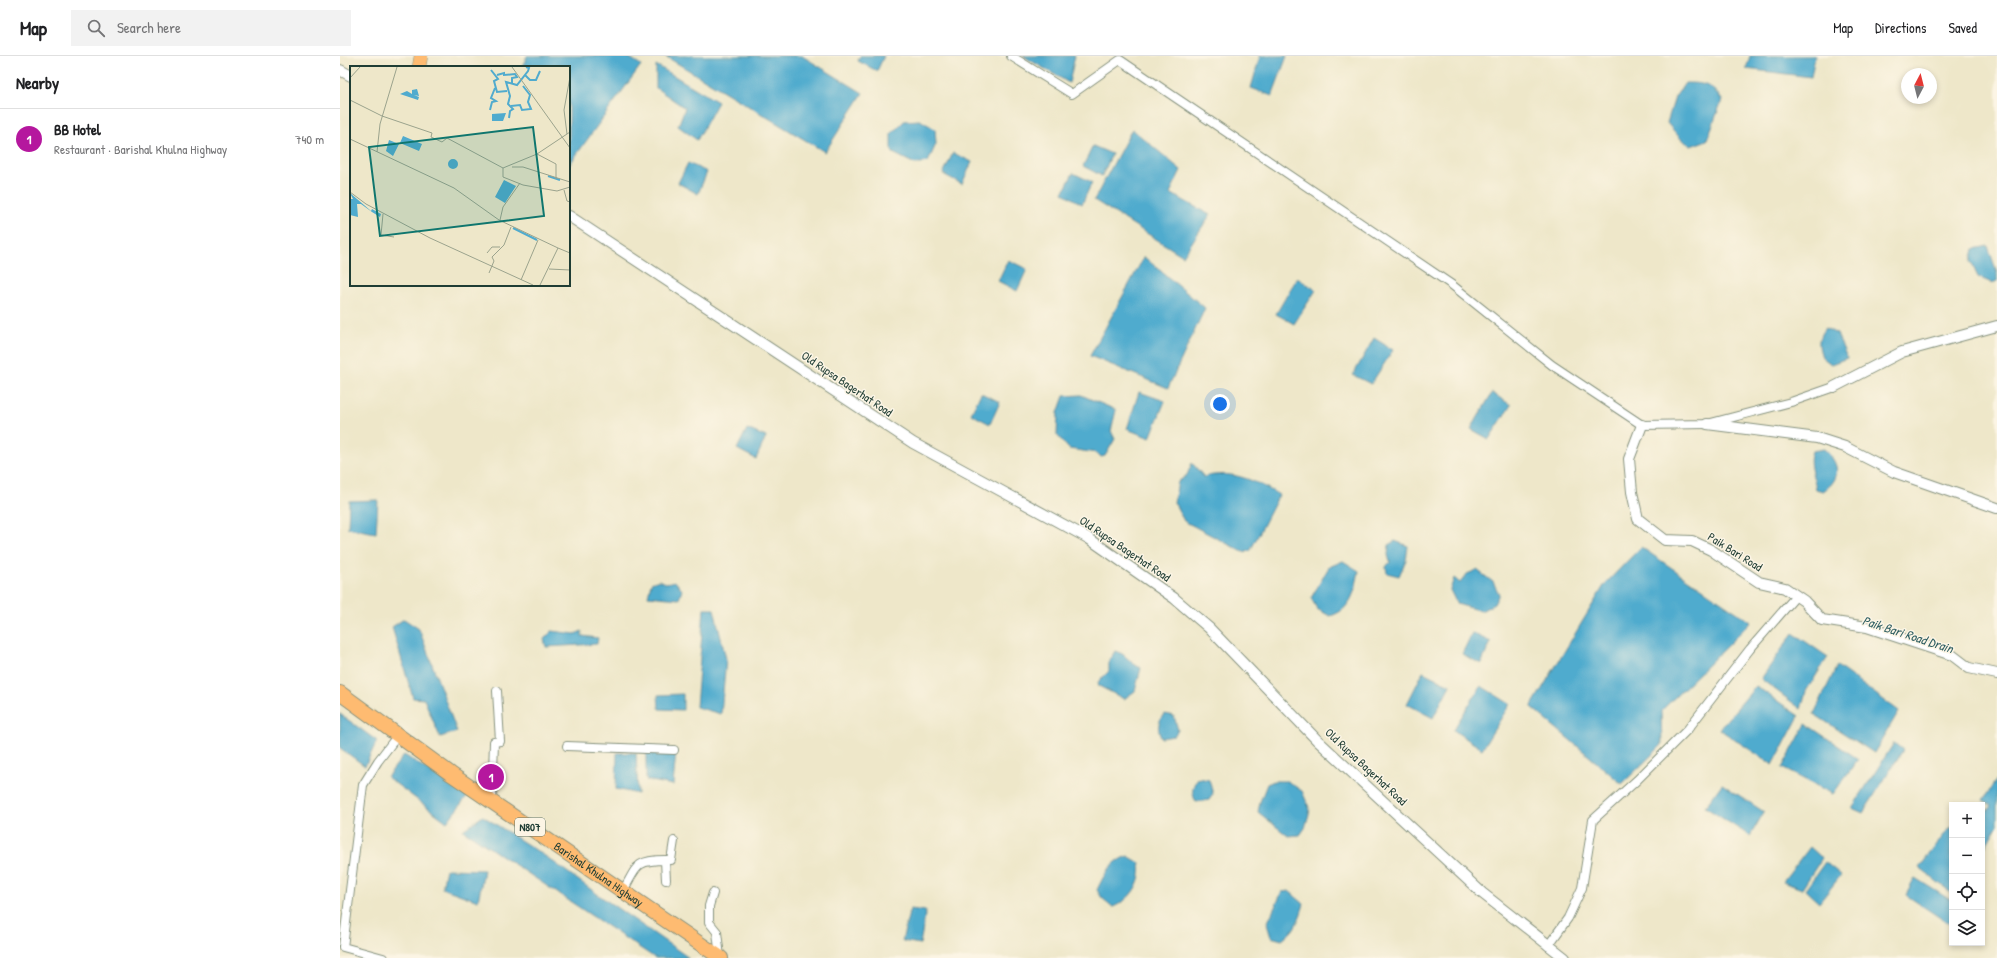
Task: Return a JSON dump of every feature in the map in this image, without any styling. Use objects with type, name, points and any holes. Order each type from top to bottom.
[{"type":"highway","name":"Barishal Khulna Highway","points":[[340,693],[492,802],[720,957]]},
{"type":"main road","points":[[419,66],[421,56]]},
{"type":"street","points":[[1011,56],[1072,94],[1120,60],[1452,285],[1552,365],[1642,425],[1707,424],[1817,438],[1845,447],[1894,472],[1997,508]]},
{"type":"street","points":[[340,70],[350,75]]},
{"type":"street","name":"Old Rupsa Bagerhat Road","points":[[570,217],[913,443],[1088,538],[1174,598],[1208,628],[1316,740],[1482,893],[1565,958]]},
{"type":"street","points":[[1707,424],[1791,402],[1834,387],[1902,352],[1997,326]]},
{"type":"street","name":"Paik Bari Road","points":[[1642,425],[1629,459],[1632,492],[1638,519],[1665,540],[1692,541],[1711,550],[1760,582],[1784,588],[1804,601],[1822,620],[1867,627],[1952,655],[1969,668],[1997,674]]},
{"type":"street","points":[[1548,946],[1568,918],[1582,888],[1593,820],[1637,780],[1688,729],[1750,649],[1796,596]]},
{"type":"street","points":[[492,802],[494,742],[500,741],[497,691]]},
{"type":"street","points":[[383,958],[343,947],[363,786],[370,773],[398,735]]},
{"type":"street","points":[[567,746],[674,750]]},
{"type":"street","points":[[623,891],[639,864],[647,860],[671,860],[674,841]]},
{"type":"street","points":[[665,860],[666,880]]},
{"type":"street","points":[[713,893],[709,906],[709,922],[717,932],[720,957]]},
{"type":"water","points":[[527,56],[627,56],[641,65],[570,164],[570,66],[522,66]]},
{"type":"water","points":[[665,56],[802,56],[863,93],[825,152]]},
{"type":"water","points":[[860,56],[884,56],[877,71],[858,61]]},
{"type":"water","points":[[1023,56],[1075,56],[1069,83]]},
{"type":"water","points":[[1260,56],[1287,56],[1272,96],[1251,88]]},
{"type":"water","points":[[1750,56],[1815,56],[1811,77],[1746,69]]},
{"type":"water","points":[[656,65],[718,102],[697,140],[678,126],[685,108],[656,88]]},
{"type":"water","points":[[1685,83],[1702,84],[1714,91],[1722,100],[1707,140],[1691,146],[1681,139],[1667,123],[1675,97]]},
{"type":"water","points":[[920,120],[935,129],[936,144],[928,162],[915,164],[893,153],[891,148],[891,134],[904,121]]},
{"type":"water","points":[[1132,129],[1181,170],[1170,193],[1210,215],[1183,256],[1094,200]]},
{"type":"water","points":[[1093,146],[1112,154],[1102,176],[1083,166]]},
{"type":"water","points":[[953,153],[972,162],[962,184],[943,174]]},
{"type":"water","points":[[688,163],[707,172],[698,194],[678,183]]},
{"type":"water","points":[[1073,173],[1092,182],[1082,204],[1063,193]]},
{"type":"water","points":[[1988,246],[1997,273],[1997,281],[1992,283],[1978,277],[1971,262],[1974,249]]},
{"type":"water","points":[[1144,257],[1205,308],[1168,388],[1090,356]]},
{"type":"water","points":[[1008,260],[1027,269],[1017,291],[998,281]]},
{"type":"water","points":[[1297,278],[1316,290],[1294,324],[1276,314]]},
{"type":"water","points":[[1825,328],[1837,334],[1847,358],[1831,364],[1822,357],[1819,338]]},
{"type":"water","points":[[1374,338],[1393,350],[1371,384],[1353,375]]},
{"type":"water","points":[[1139,392],[1165,401],[1150,438],[1127,429]]},
{"type":"water","points":[[981,393],[1000,402],[990,424],[971,414]]},
{"type":"water","points":[[1492,393],[1511,405],[1489,439],[1471,429]]},
{"type":"water","points":[[1081,395],[1116,410],[1111,431],[1115,439],[1105,456],[1101,457],[1097,453],[1069,449],[1057,435],[1058,413],[1064,396]]},
{"type":"water","points":[[747,429],[766,437],[756,459],[737,449]]},
{"type":"water","points":[[1824,449],[1836,465],[1837,471],[1833,481],[1823,491],[1816,489],[1810,461],[1812,451]]},
{"type":"water","points":[[1192,463],[1204,477],[1224,474],[1234,475],[1262,485],[1279,495],[1250,551],[1243,552],[1184,521],[1174,502],[1178,482],[1187,475]]},
{"type":"water","points":[[378,500],[376,533],[348,528],[349,501]]},
{"type":"water","points":[[1395,541],[1408,546],[1406,560],[1399,576],[1387,573],[1386,567],[1390,562],[1388,555],[1389,545]]},
{"type":"water","points":[[1641,547],[1751,622],[1661,711],[1662,745],[1622,784],[1531,707],[1605,584]]},
{"type":"water","points":[[1343,561],[1359,571],[1356,585],[1348,604],[1337,613],[1330,616],[1317,609],[1311,598],[1329,567]]},
{"type":"water","points":[[1477,570],[1493,582],[1499,594],[1494,604],[1481,611],[1457,604],[1450,590],[1454,578],[1460,583],[1467,574]]},
{"type":"water","points":[[659,580],[666,583],[675,581],[682,590],[679,599],[648,596],[651,583]]},
{"type":"water","points":[[704,609],[714,609],[726,659],[721,714],[696,707]]},
{"type":"water","points":[[404,619],[419,629],[457,732],[440,737],[424,699],[413,698],[392,627]]},
{"type":"water","points":[[552,631],[575,634],[582,631],[582,636],[598,638],[597,644],[546,647],[544,639]]},
{"type":"water","points":[[1472,633],[1491,642],[1481,664],[1462,654]]},
{"type":"water","points":[[1793,633],[1828,657],[1806,691],[1801,709],[1761,679]]},
{"type":"water","points":[[1115,651],[1119,652],[1141,668],[1135,691],[1124,699],[1099,686],[1098,682],[1109,671],[1109,661]]},
{"type":"water","points":[[1837,666],[1899,711],[1874,753],[1814,714]]},
{"type":"water","points":[[1423,672],[1450,685],[1433,718],[1407,704]]},
{"type":"water","points":[[1481,686],[1510,704],[1482,749],[1453,730]]},
{"type":"water","points":[[1756,686],[1799,716],[1773,765],[1719,729]]},
{"type":"water","points":[[683,694],[683,710],[659,709],[658,695]]},
{"type":"water","points":[[340,714],[377,741],[365,766],[340,748]]},
{"type":"water","points":[[1164,714],[1174,716],[1178,730],[1174,736],[1161,738],[1159,725]]},
{"type":"water","points":[[1806,724],[1858,759],[1833,794],[1782,768]]},
{"type":"water","points":[[1894,743],[1903,750],[1863,813],[1852,808]]},
{"type":"water","points":[[676,752],[673,785],[646,780],[646,753]]},
{"type":"water","points":[[617,753],[636,753],[638,794],[616,789]]},
{"type":"water","points":[[404,755],[468,795],[447,822],[387,777]]},
{"type":"water","points":[[1198,778],[1209,780],[1213,794],[1209,800],[1196,802],[1193,795],[1193,789]]},
{"type":"water","points":[[1997,779],[1997,826],[1985,847],[1985,813],[1991,806],[1983,800]]},
{"type":"water","points":[[1274,781],[1287,781],[1302,791],[1310,810],[1305,828],[1300,835],[1288,836],[1258,812],[1267,784]]},
{"type":"water","points":[[1722,784],[1764,812],[1750,836],[1705,807]]},
{"type":"water","points":[[483,816],[548,858],[689,958],[655,958],[463,830]]},
{"type":"water","points":[[1949,828],[1949,891],[1919,868]]},
{"type":"water","points":[[1810,847],[1822,858],[1802,889],[1783,882]]},
{"type":"water","points":[[1128,856],[1140,863],[1140,877],[1130,895],[1125,900],[1113,907],[1102,898],[1097,890],[1109,869],[1117,861]]},
{"type":"water","points":[[1825,862],[1841,875],[1819,903],[1805,890]]},
{"type":"water","points":[[446,869],[484,870],[478,901],[442,888]]},
{"type":"water","points":[[1915,878],[1949,899],[1949,924],[1906,895]]},
{"type":"water","points":[[1289,891],[1304,904],[1296,924],[1291,932],[1282,940],[1271,937],[1267,924],[1282,892]]},
{"type":"water","points":[[910,909],[926,911],[920,944],[902,941]]},
{"type":"place","name":"BB Hotel","points":[[491,777]]},
{"type":"water label","name":"Paik Bari Road Drain","points":[[1908,634]]}]
